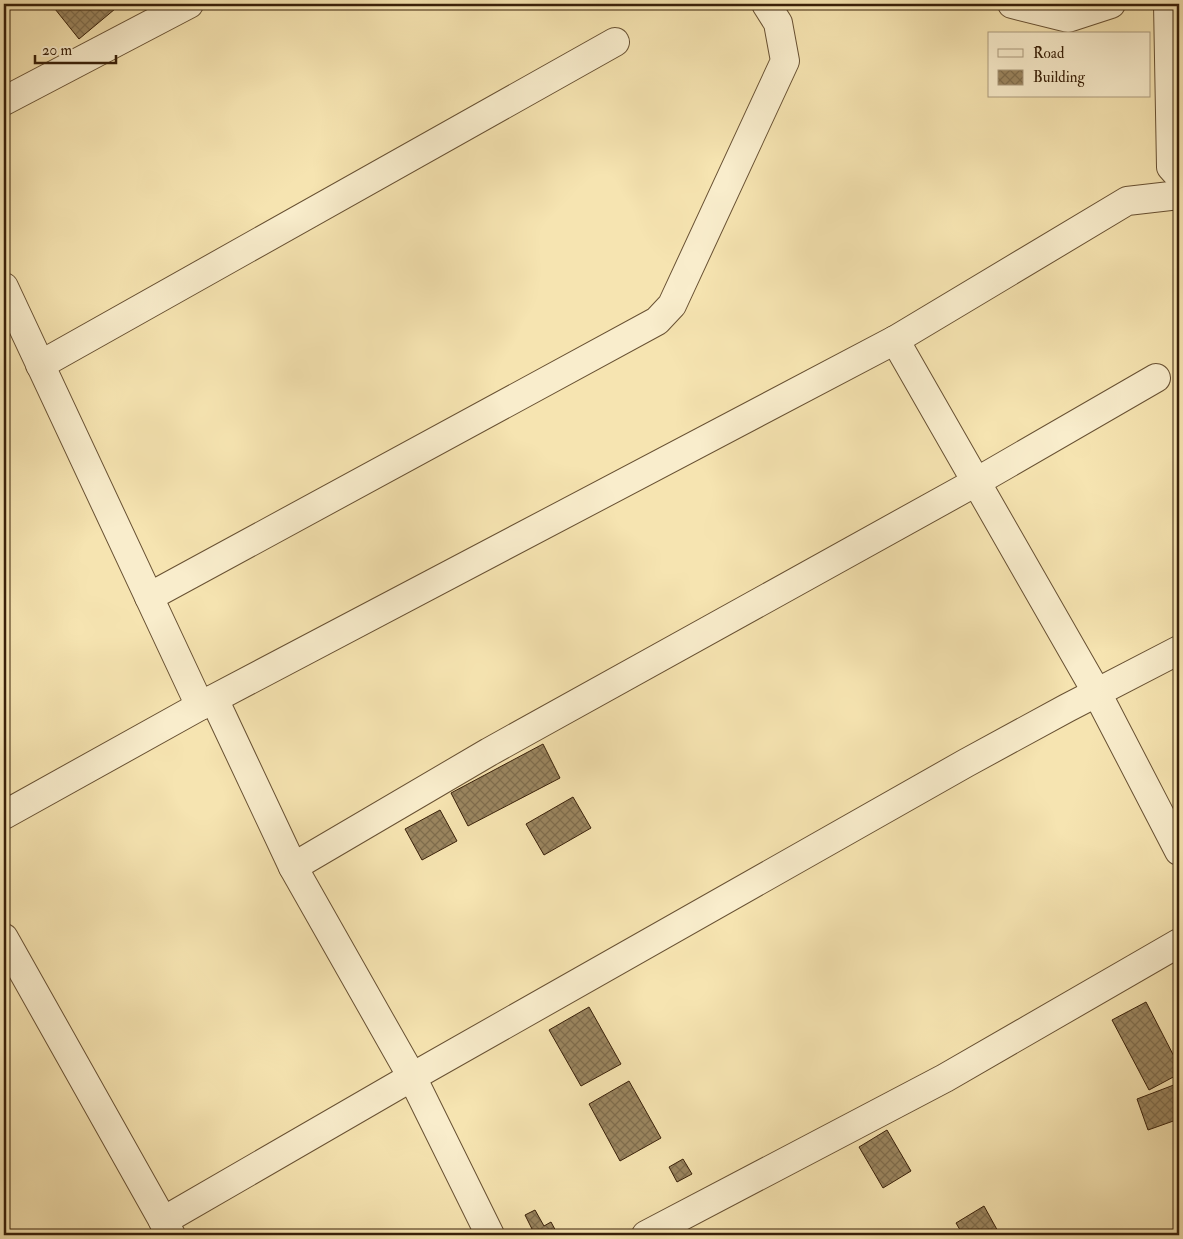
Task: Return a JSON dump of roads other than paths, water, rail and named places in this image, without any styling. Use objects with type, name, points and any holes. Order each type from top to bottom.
[{"type":"street","points":[[149,597],[662,315],[672,305],[785,61],[778,23],[766,4]]},
{"type":"street","points":[[1012,4],[1068,18],[1111,4]]},
{"type":"street","points":[[1168,4],[1171,167],[1179,176]]},
{"type":"street","points":[[4,101],[179,6]]},
{"type":"street","points":[[40,365],[615,42]]},
{"type":"street","points":[[4,815],[207,702],[895,340],[1127,201],[1179,195]]},
{"type":"street","points":[[4,287],[149,597],[207,702],[293,867],[412,1077],[490,1235]]},
{"type":"street","points":[[895,340],[1097,693],[1179,850]]},
{"type":"street","points":[[293,867],[489,752],[976,482],[1156,378]]},
{"type":"street","points":[[4,938],[167,1228],[412,1077],[966,763],[1179,650]]},
{"type":"street","points":[[646,1235],[945,1078],[1179,943]]}]
